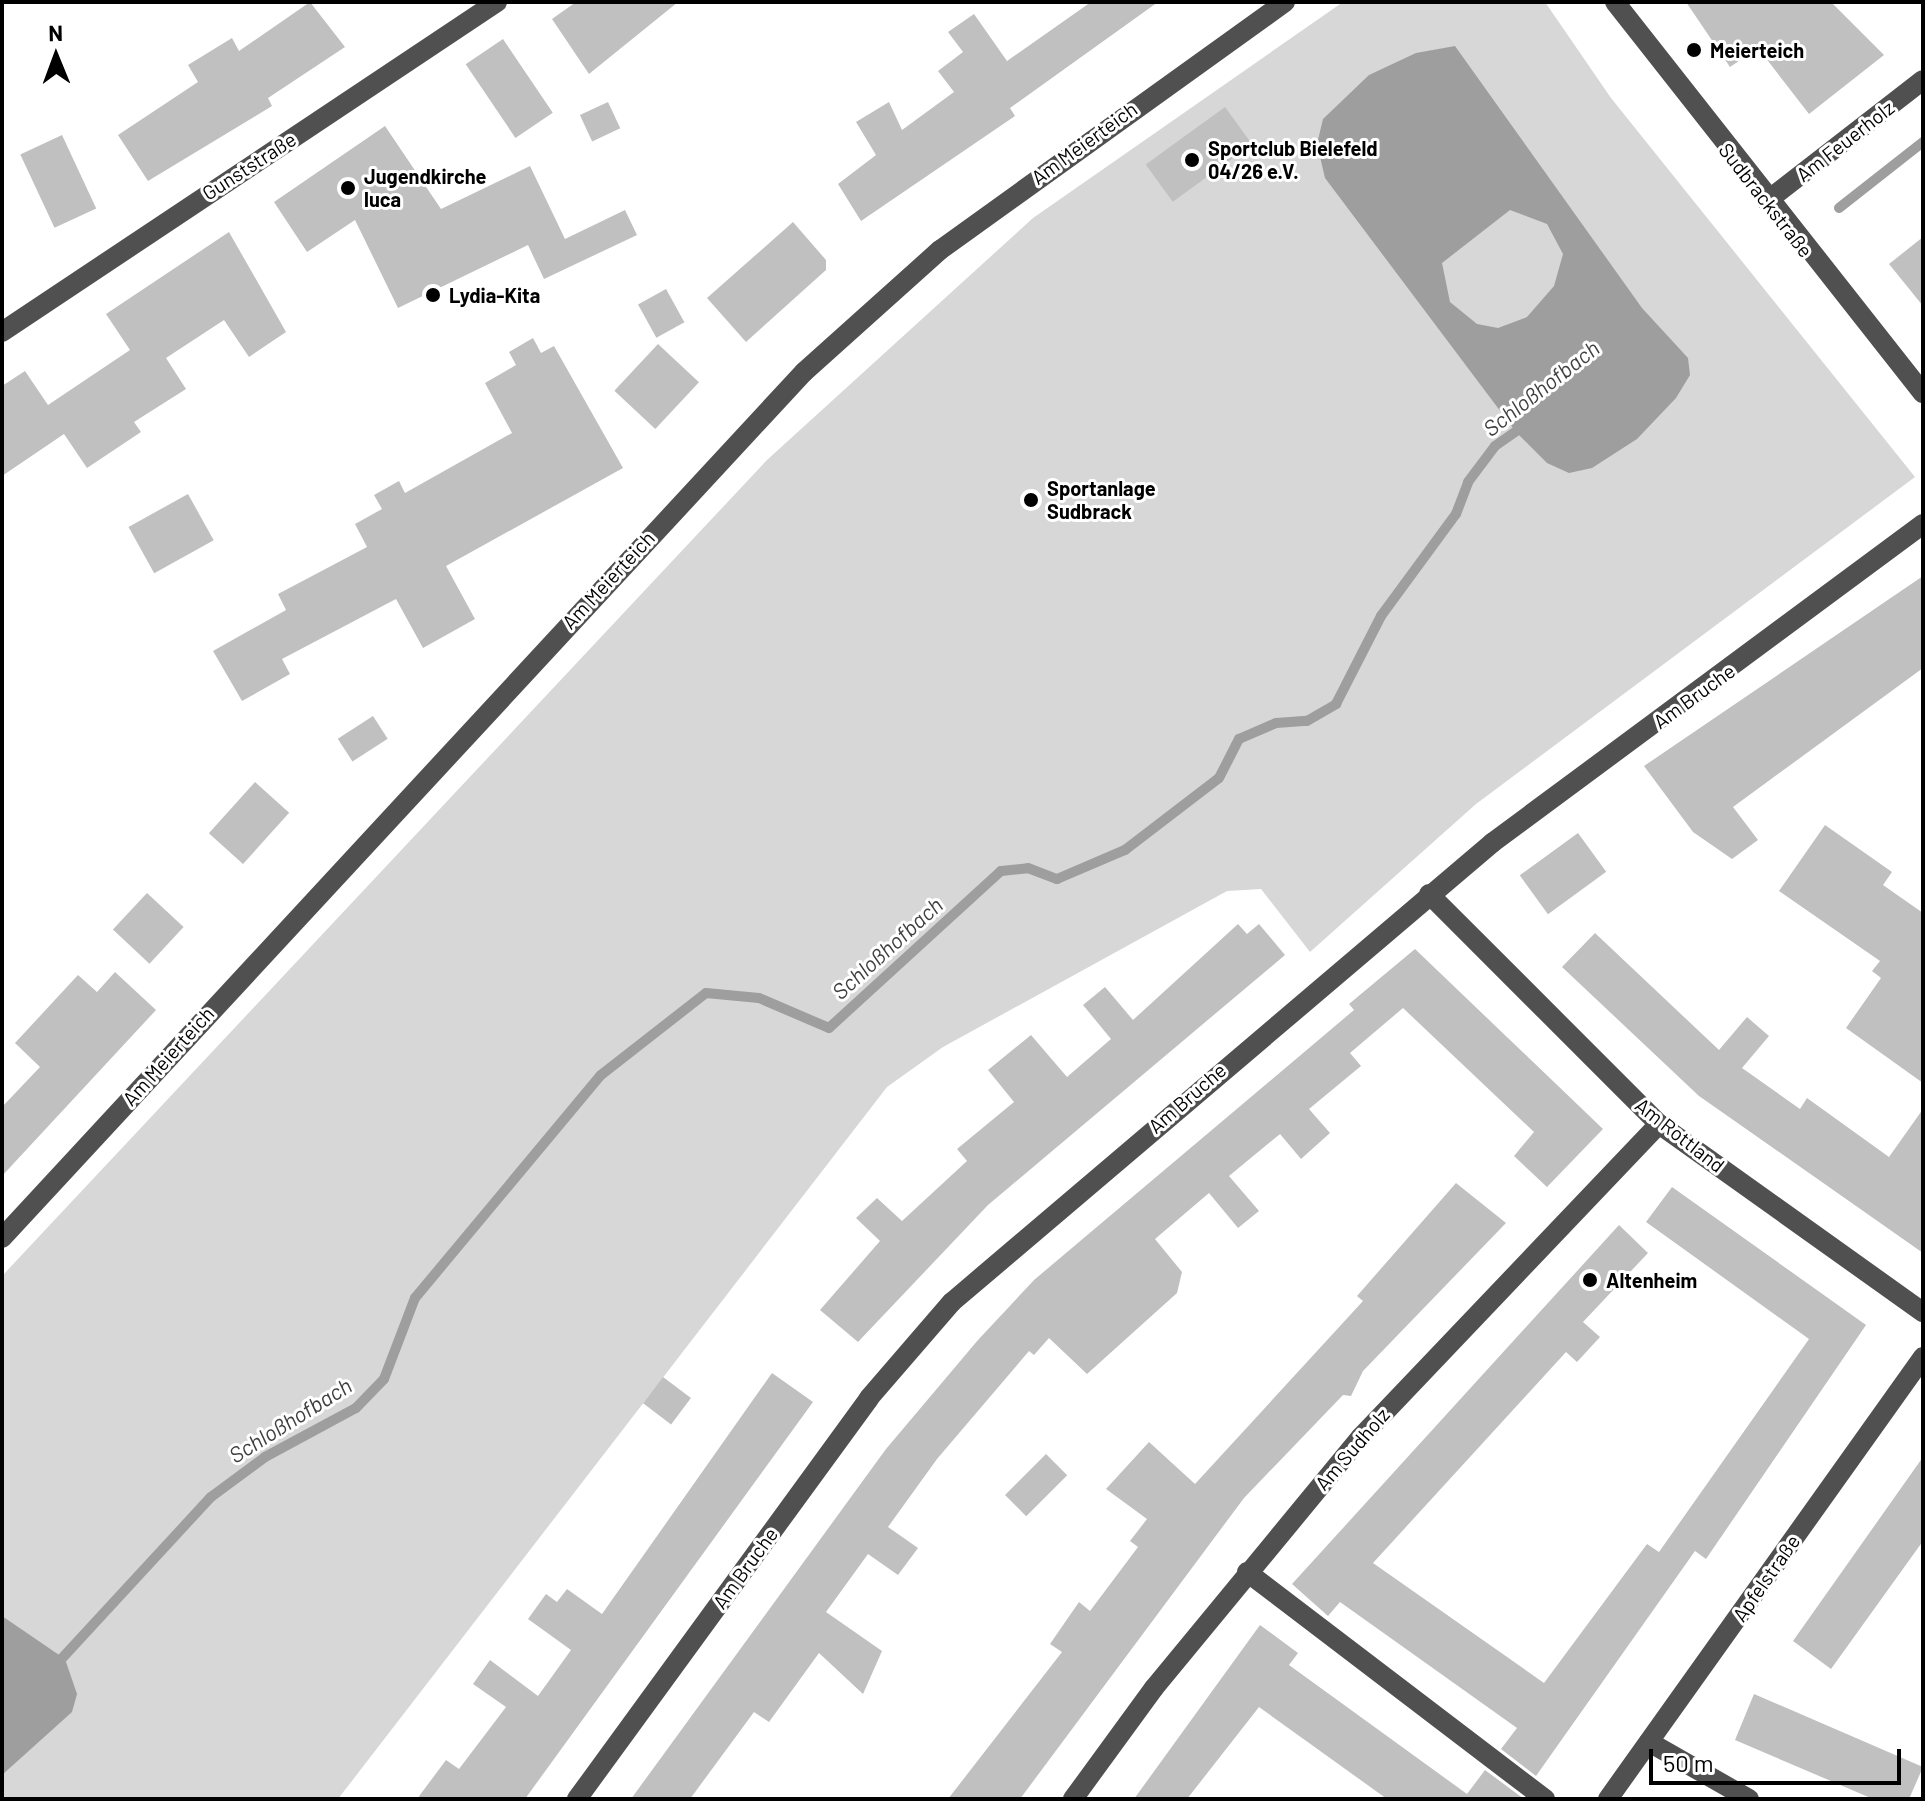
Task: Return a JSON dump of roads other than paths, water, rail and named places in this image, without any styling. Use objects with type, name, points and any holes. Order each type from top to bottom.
[{"type":"street","name":"Gunststraße","points":[[2,332],[497,2]]},
{"type":"street","name":"Am Meierteich","points":[[2,1238],[804,372],[940,250],[1285,2]]},
{"type":"street","name":"Sudbrackstraße","points":[[1615,2],[1767,201],[1923,393]]},
{"type":"street","name":"Am Feuerholz","points":[[1767,201],[1923,80]]},
{"type":"street","name":"Am Bruche","points":[[577,1799],[869,1398],[952,1302],[1429,894],[1923,524]]},
{"type":"street","name":"Am Rottland","points":[[1429,894],[1659,1124],[1923,1312]]},
{"type":"street","name":"Am Sudholz","points":[[1073,1799],[1247,1572],[1382,1414],[1659,1124]]},
{"type":"street","name":"Apfelstraße","points":[[1608,1799],[1923,1357]]},
{"type":"street","points":[[1247,1572],[1545,1799]]},
{"type":"street","points":[[1649,1742],[1749,1799]]},
{"type":"water","points":[[1455,46],[1642,308],[1688,358],[1690,375],[1676,398],[1637,439],[1592,468],[1569,473],[1547,463],[1516,432],[1325,178],[1317,144],[1323,119],[1369,75],[1416,53]],"holes":[[[1510,210],[1547,224],[1563,254],[1554,286],[1527,317],[1498,328],[1477,324],[1450,302],[1442,263]]]},
{"type":"water","points":[[2,1616],[65,1659],[77,1694],[72,1712],[2,1775]]},
{"type":"waterway","name":"Schloßhofbach","points":[[1839,208],[1923,142]]},
{"type":"waterway","name":"Schloßhofbach","points":[[54,1667],[211,1497],[265,1457],[356,1408],[384,1379],[415,1298],[601,1075],[706,993],[759,998],[829,1028],[1001,871],[1028,868],[1057,879],[1125,850],[1219,778],[1239,739],[1276,723],[1307,721],[1336,704],[1381,616],[1456,514],[1468,482],[1495,446],[1527,424]]},
{"type":"place","name":"Meierteich","points":[[1694,50]]},
{"type":"place","name":"Sportclub Bielefeld 04/26 e.V.","points":[[1192,160]]},
{"type":"place","name":"Jugendkirche luca","points":[[348,188]]},
{"type":"place","name":"Lydia-Kita","points":[[433,295]]},
{"type":"place","name":"Sportanlage Sudbrack","points":[[1031,500]]},
{"type":"place","name":"Altenheim","points":[[1590,1280]]}]
